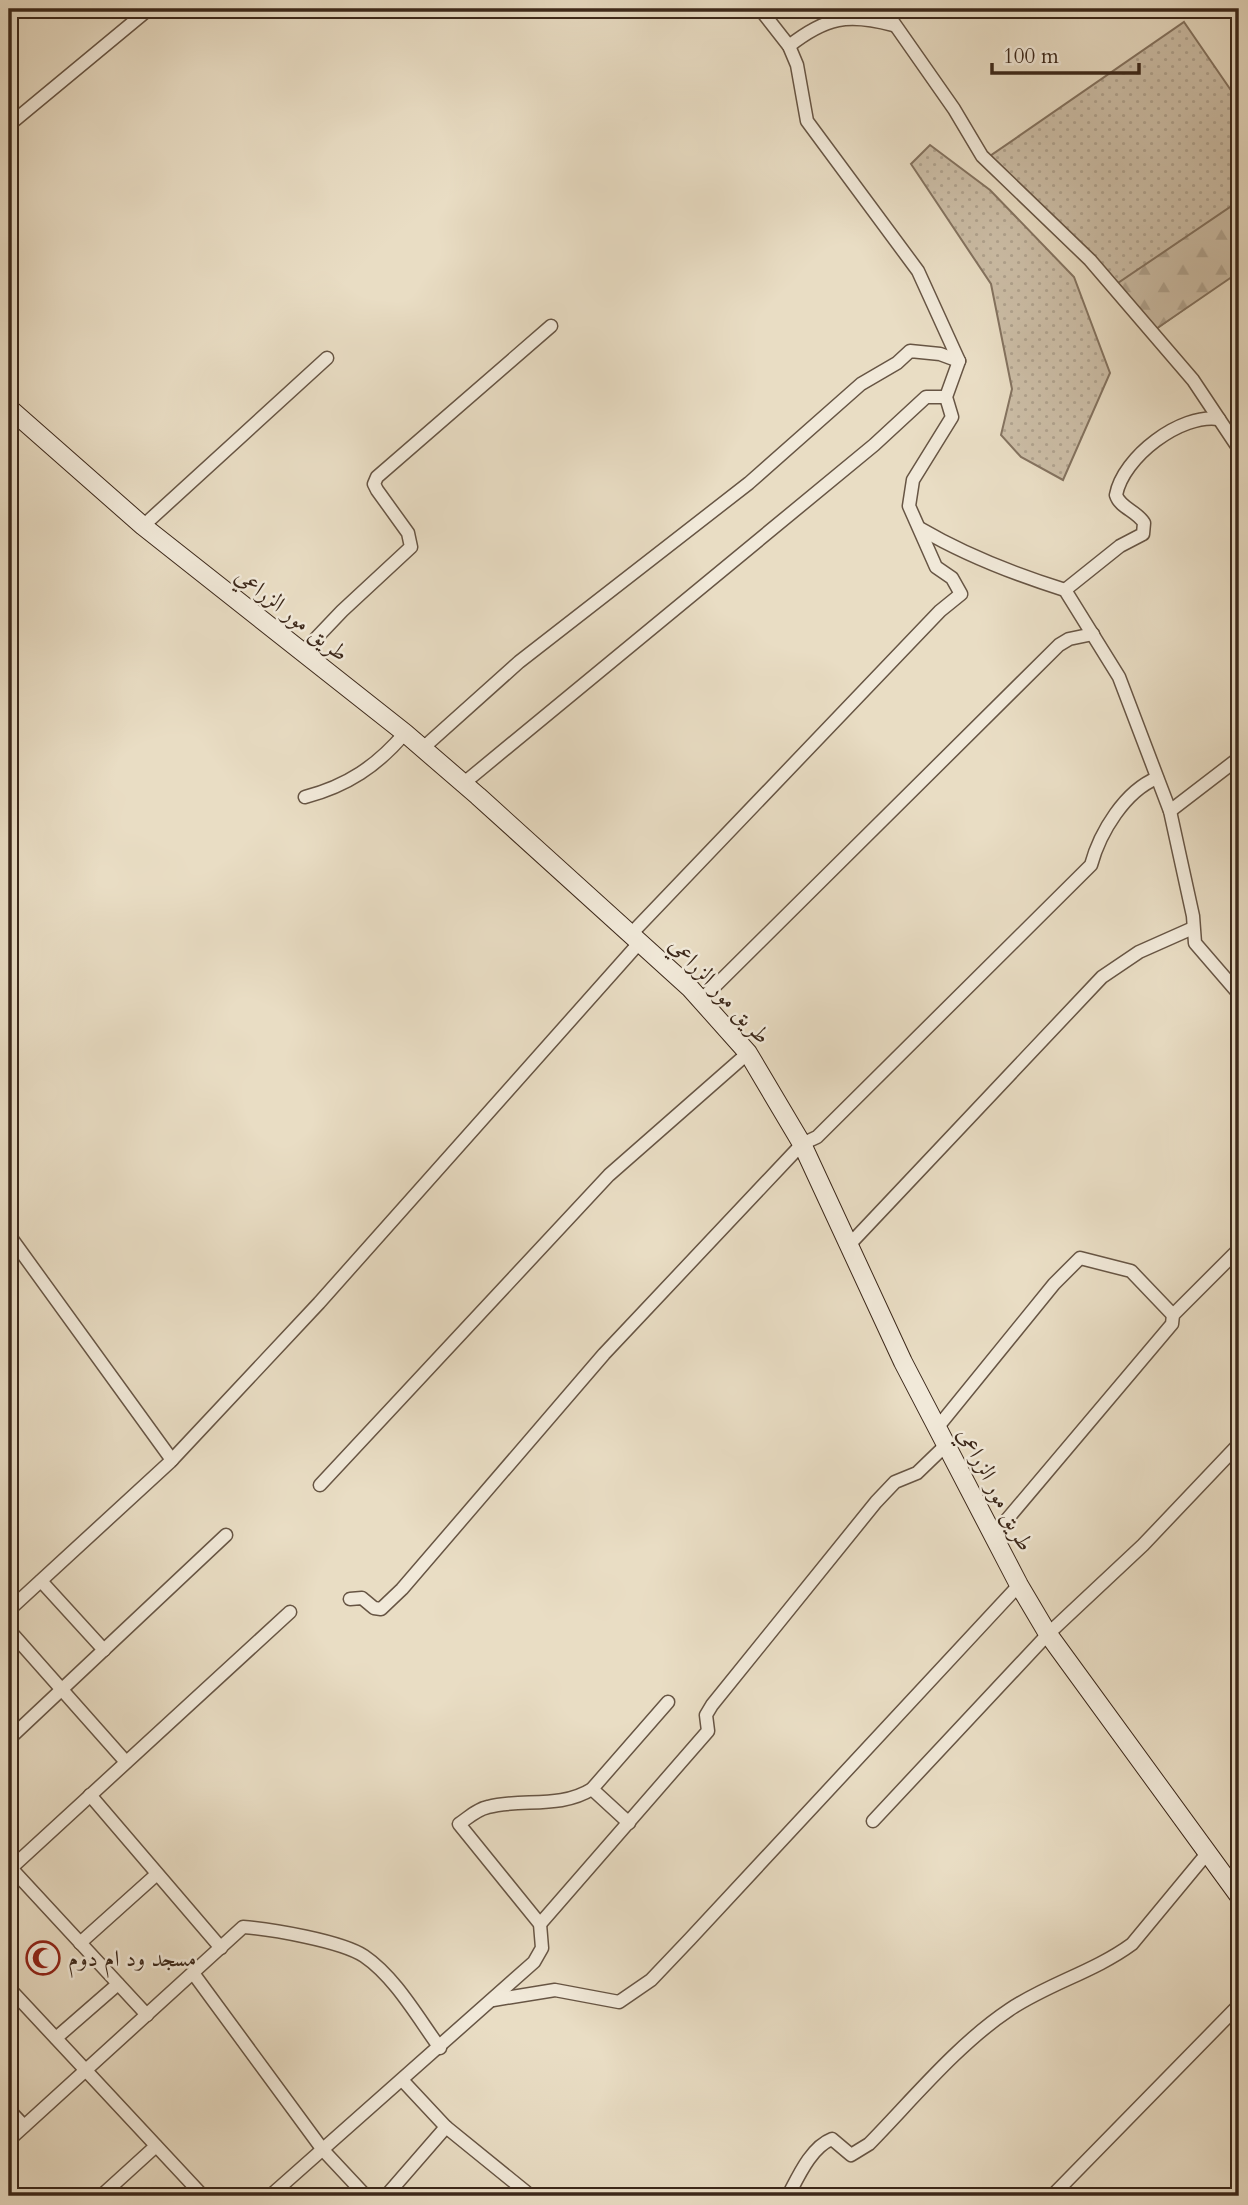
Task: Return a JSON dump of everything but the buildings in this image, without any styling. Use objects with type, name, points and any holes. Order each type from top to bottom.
[{"type":"street","points":[[9,125],[149,9]]},
{"type":"street","points":[[9,1610],[172,1460],[320,1303],[635,938],[940,611],[961,594],[952,578],[936,567],[909,506],[914,480],[951,417],[946,397],[959,361],[918,271],[807,121],[797,65],[789,46],[760,9]]},
{"type":"street","points":[[884,9],[930,73],[982,156],[1090,260],[1193,380],[1239,449]]},
{"type":"street","points":[[789,46],[824,23],[849,17],[893,25]]},
{"type":"street","points":[[302,653],[342,611],[411,547],[408,533],[374,484],[377,477],[551,326]]},
{"type":"street","points":[[423,748],[519,662],[749,482],[861,384],[897,363],[910,351],[940,354],[959,361]]},
{"type":"street","points":[[143,526],[327,358]]},
{"type":"street","points":[[464,783],[874,445],[911,409],[926,397],[946,397]]},
{"type":"street","name":"طريق مور الزراعي","points":[[9,408],[143,526],[405,733],[464,783],[701,1000],[748,1053],[802,1144],[945,1446],[1018,1586],[1048,1634],[1209,1851],[1239,1896]]},
{"type":"street","points":[[1065,590],[1120,546],[1143,534],[1144,523],[1140,517],[1117,500],[1115,495],[1126,471],[1171,429],[1206,417],[1219,419]]},
{"type":"street","points":[[921,529],[958,551],[1065,590],[1119,677],[1170,811],[1198,948],[1239,993]]},
{"type":"street","points":[[701,1000],[1059,645],[1069,639],[1093,634]]},
{"type":"street","points":[[305,797],[343,785],[371,768],[405,733]]},
{"type":"street","points":[[1170,811],[1239,758]]},
{"type":"street","points":[[350,1599],[362,1598],[374,1608],[381,1609],[402,1589],[604,1354],[802,1144],[817,1137],[1091,865],[1098,841],[1133,794],[1140,785],[1157,778]]},
{"type":"street","points":[[849,1245],[1102,977],[1139,952],[1193,928]]},
{"type":"street","points":[[320,1485],[609,1175],[748,1053]]},
{"type":"street","points":[[9,1235],[172,1460]]},
{"type":"street","points":[[993,1536],[1172,1324],[1173,1315],[1239,1249]]},
{"type":"street","points":[[937,1428],[1054,1284],[1080,1258],[1131,1271],[1173,1315]]},
{"type":"street","points":[[873,1821],[1048,1634],[1143,1545],[1239,1444]]},
{"type":"street","points":[[540,1924],[708,1731],[706,1716],[712,1705],[876,1502],[895,1482],[917,1473],[945,1446]]},
{"type":"street","points":[[9,1739],[226,1535]]},
{"type":"street","points":[[41,1581],[104,1650]]},
{"type":"street","points":[[493,2000],[555,1990],[619,2002],[634,1994],[690,1938],[1018,1586]]},
{"type":"street","points":[[147,2015],[10,1869],[290,1612]]},
{"type":"street","points":[[9,1630],[126,1762]]},
{"type":"street","points":[[270,2196],[493,2000],[534,1962],[542,1948],[540,1924],[459,1824],[488,1806],[552,1802],[583,1795],[592,1789],[668,1702]]},
{"type":"street","points":[[592,1789],[629,1823]]},
{"type":"street","points":[[90,1795],[221,1948]]},
{"type":"street","points":[[788,2196],[813,2154],[827,2141],[832,2139],[851,2155],[869,2144],[972,2038],[1005,2012],[1033,1994],[1118,1954],[1132,1944],[1209,1851]]},
{"type":"street","points":[[80,1943],[157,1874]]},
{"type":"street","points":[[9,2140],[243,1927],[272,1929],[365,1957],[393,1985],[440,2048]]},
{"type":"street","points":[[193,1973],[323,2150],[366,2196]]},
{"type":"street","points":[[56,2038],[118,1984]]},
{"type":"street","points":[[9,1987],[203,2196]]},
{"type":"street","points":[[1052,2196],[1239,2005]]},
{"type":"street","points":[[403,2081],[446,2127],[531,2196]]},
{"type":"street","points":[[9,2110],[24,2126]]},
{"type":"street","points":[[386,2196],[446,2127]]},
{"type":"street","points":[[101,2196],[156,2146]]},
{"type":"green space","points":[[1184,22],[1239,102],[1239,270],[1156,329],[990,156]]},
{"type":"green space","points":[[930,145],[990,190],[1074,277],[1110,373],[1063,480],[1021,457],[1001,435],[1012,389],[991,284],[911,164]]},
{"type":"green space","points":[[1239,201],[1239,272],[1156,329],[1118,283]]},
{"type":"place","name":"مسجد ود ام دوم","points":[[43,1958]]}]
